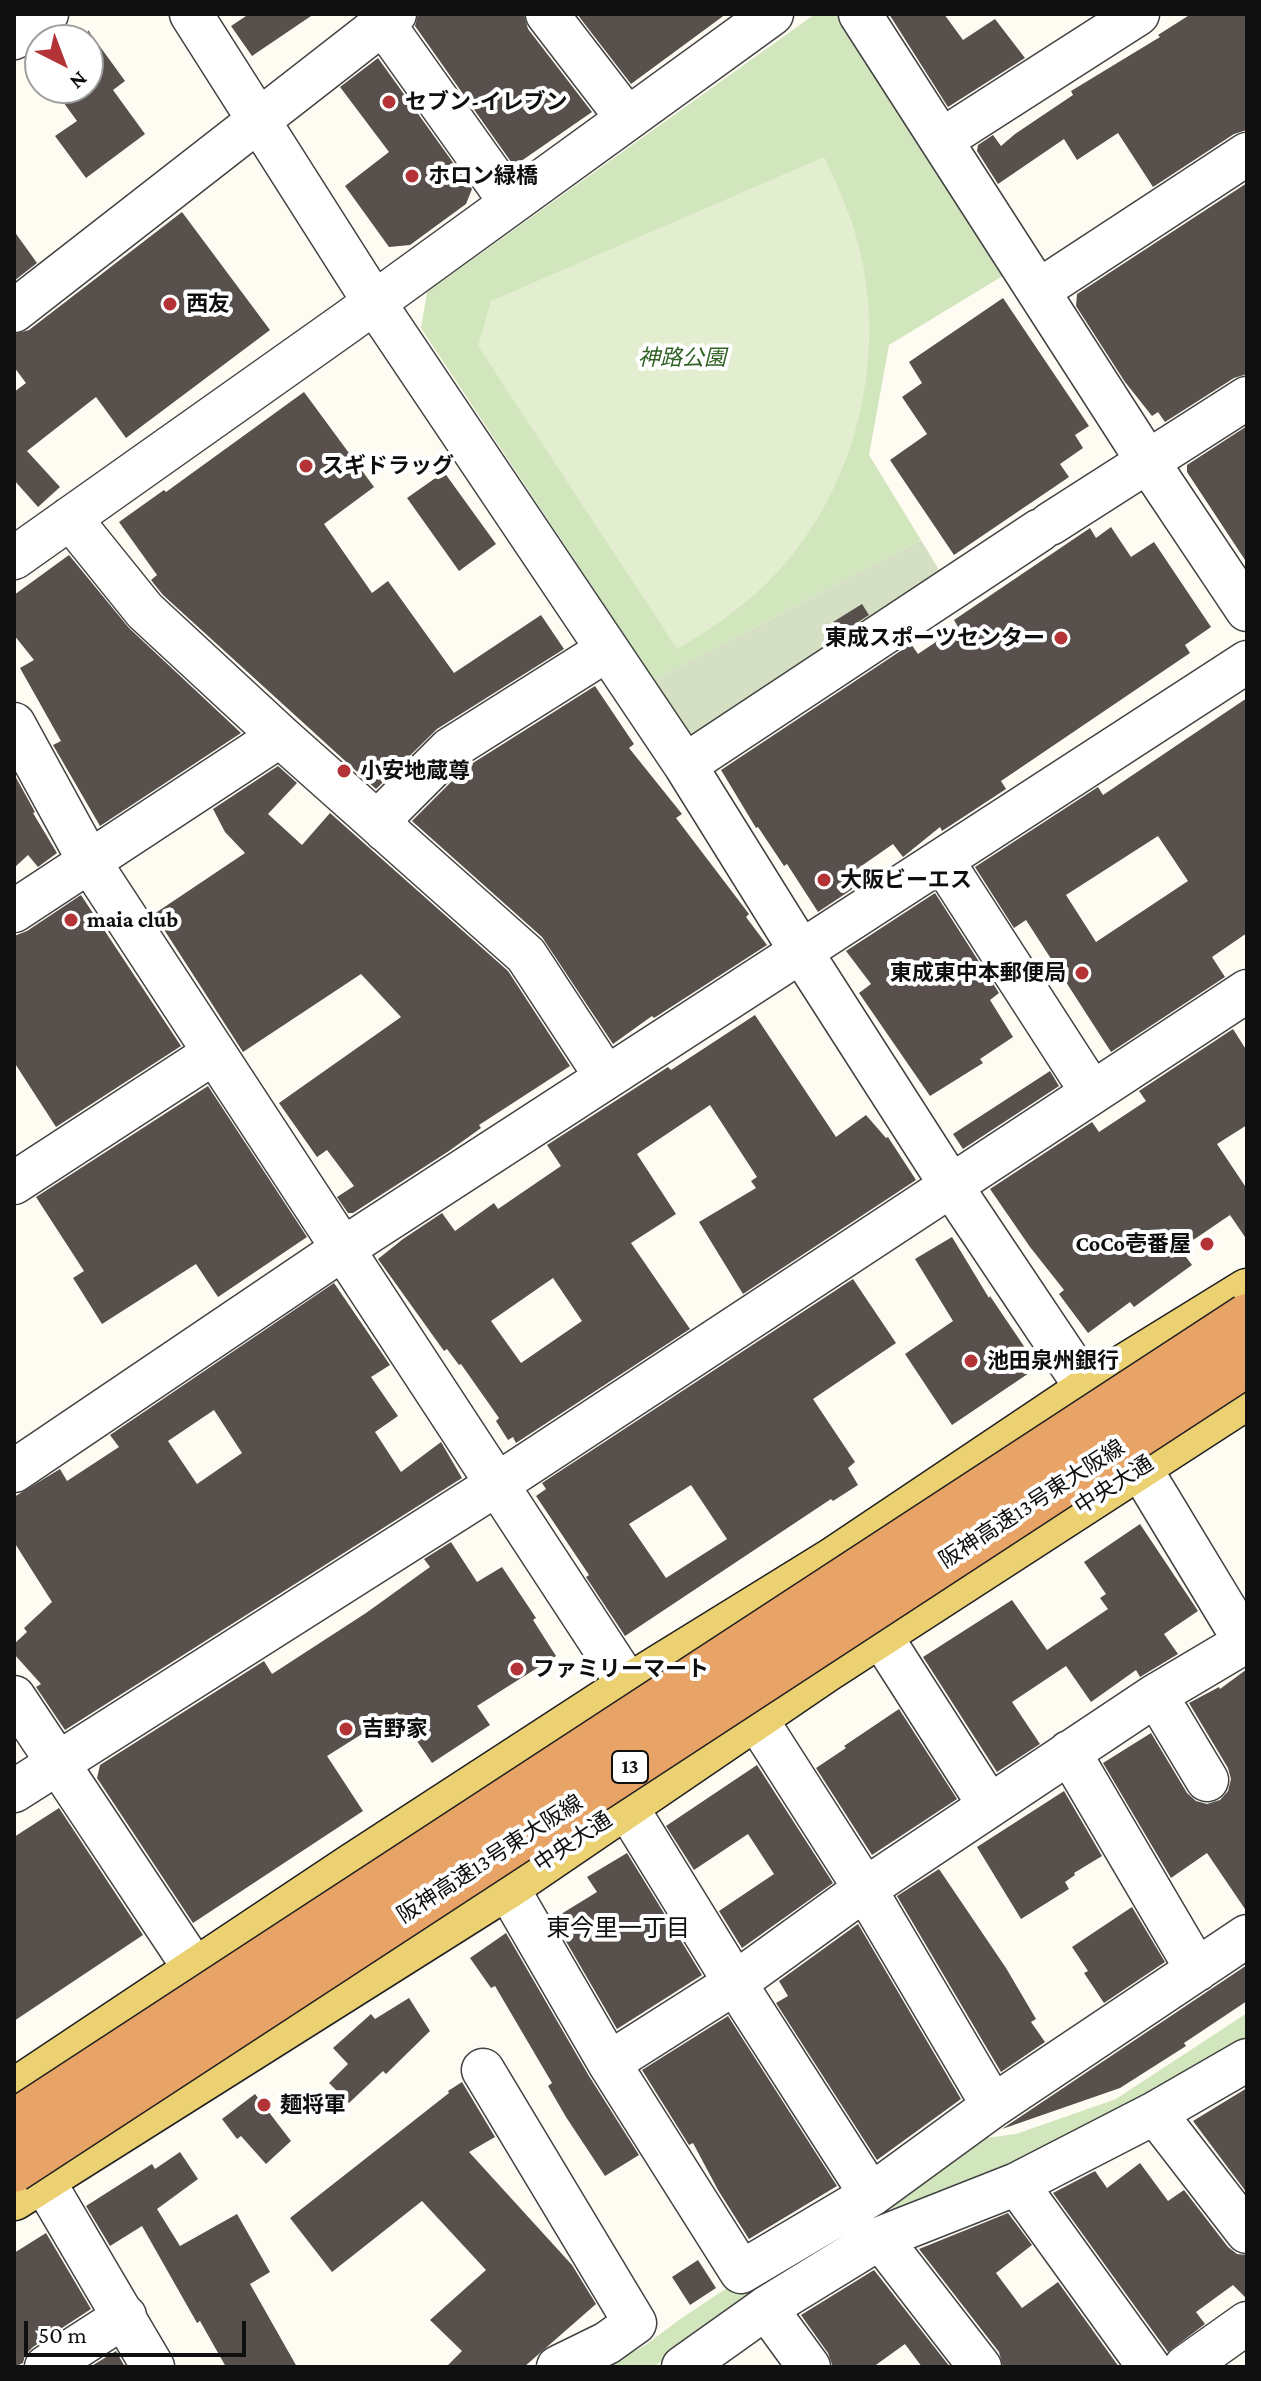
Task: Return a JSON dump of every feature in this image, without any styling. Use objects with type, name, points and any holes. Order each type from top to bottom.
[{"type":"highway","name":"阪神高速13号東大阪線","points":[[14,2122],[1247,1316]]},
{"type":"highway","name":"阪神高速13号東大阪線","points":[[24,2183],[1247,1364]]},
{"type":"main road","points":[[14,2091],[629,1686],[833,1560],[1088,1389],[1247,1291]]},
{"type":"main road","name":"中央大通","points":[[24,2183],[507,1887],[755,1717],[1247,1397]]},
{"type":"street","points":[[14,38],[47,14]]},
{"type":"street","points":[[191,14],[374,302],[685,765],[952,1187],[1140,1468],[1246,1642],[1156,1695],[1069,1752],[865,1889],[735,1983],[609,2063]]},
{"type":"street","points":[[547,14],[627,118]]},
{"type":"street","points":[[14,558],[772,14]]},
{"type":"street","points":[[860,14],[1148,462],[1247,610]]},
{"type":"street","points":[[943,139],[1138,14]]},
{"type":"street","points":[[14,311],[389,19],[511,203]]},
{"type":"street","points":[[1038,291],[1247,154]]},
{"type":"street","points":[[685,765],[1045,527],[1247,398]]},
{"type":"street","points":[[70,518],[145,611],[526,955],[606,1077]]},
{"type":"street","points":[[385,830],[389,810],[450,749],[607,650]]},
{"type":"street","points":[[14,1471],[344,1248],[1247,662]]},
{"type":"street","points":[[14,724],[89,861],[499,1483],[629,1686]]},
{"type":"street","points":[[14,911],[280,736]]},
{"type":"street","points":[[942,860],[1091,1091]]},
{"type":"street","points":[[14,1791],[499,1483],[952,1187],[1091,1091],[1245,996]]},
{"type":"street","points":[[14,1183],[214,1053]]},
{"type":"street","points":[[833,1560],[989,1805]]},
{"type":"street","points":[[1156,1695],[1207,1780]]},
{"type":"street","points":[[14,1697],[247,2049]]},
{"type":"street","points":[[755,1717],[865,1889],[993,2106]]},
{"type":"street","points":[[1069,1752],[1197,1970]]},
{"type":"street","points":[[626,1806],[871,2195]]},
{"type":"street","points":[[507,1887],[609,2063],[741,2272],[871,2195],[993,2106],[1197,1970],[1245,1943]]},
{"type":"street","points":[[683,2367],[766,2308],[880,2238],[1017,2184],[1155,2113],[1247,2060]]},
{"type":"street","points":[[483,2070],[635,2323],[607,2343],[558,2367]]},
{"type":"street","points":[[1155,2113],[1247,2232]]},
{"type":"street","points":[[24,2183],[125,2316],[153,2367]]},
{"type":"street","points":[[1017,2184],[1149,2367]]},
{"type":"street","points":[[880,2238],[980,2367]]},
{"type":"street","points":[[766,2308],[809,2367]]},
{"type":"street","points":[[46,2367],[125,2316]]},
{"type":"street","points":[[1185,2367],[1247,2323]]},
{"type":"green space","name":"神路公園","points":[[815,14],[845,14],[1006,274],[889,345],[869,455],[921,540],[654,680],[421,328],[427,292]]},
{"type":"green space","points":[[824,157],[856,237],[869,308],[869,351],[864,395],[853,437],[838,478],[818,517],[794,553],[744,603],[677,649],[478,346],[491,301]]},
{"type":"green space","points":[[921,540],[942,575],[709,737],[684,731],[654,680]]},
{"type":"green space","points":[[1247,2013],[1247,2049],[1117,2122],[893,2211],[886,2196],[970,2140],[1016,2134],[1116,2099]]},
{"type":"green space","points":[[847,2214],[850,2239],[653,2367],[605,2367],[644,2346],[758,2267]]},
{"type":"building","points":[[249,14],[314,14],[252,56],[231,26]]},
{"type":"building","points":[[418,14],[524,14],[528,29],[592,112],[514,166],[415,26]]},
{"type":"building","points":[[577,14],[726,14],[631,84]]},
{"type":"building","points":[[889,14],[944,14],[963,40],[995,19],[1025,58],[948,107]]},
{"type":"building","points":[[1191,14],[1247,14],[1247,130],[1234,134],[1153,187],[1118,133],[1077,160],[1064,139],[998,184],[977,151],[978,145],[993,135],[1001,146],[1073,95],[1071,91],[1160,37],[1158,35]]},
{"type":"building","points":[[104,52],[125,81],[113,90],[145,134],[86,178],[55,136],[77,121],[65,104],[104,104]]},
{"type":"building","name":"ホロン緑橋","points":[[378,58],[472,189],[466,204],[410,245],[389,247],[345,186],[389,152],[340,87]]},
{"type":"building","points":[[1247,183],[1247,374],[1234,378],[1165,422],[1158,412],[1152,416],[1125,382],[1076,306],[1077,294]]},
{"type":"building","points":[[182,212],[270,330],[126,438],[96,397],[27,451],[60,487],[38,507],[14,480],[14,392],[26,383],[14,367],[14,334],[29,330]]},
{"type":"building","points":[[14,231],[37,263],[14,281]]},
{"type":"building","points":[[1003,298],[1089,426],[1075,435],[1083,448],[1060,464],[1069,477],[954,555],[890,460],[927,434],[902,397],[922,383],[909,362]]},
{"type":"building","points":[[304,392],[374,487],[324,524],[372,593],[388,581],[454,673],[541,615],[564,649],[437,729],[376,789],[163,595],[151,580],[157,575],[119,522],[164,490],[166,492]]},
{"type":"building","points":[[1247,426],[1247,563],[1187,472],[1187,465]]},
{"type":"building","points":[[444,472],[496,544],[459,571],[407,498]]},
{"type":"building","points":[[1111,527],[1131,557],[1154,542],[1211,627],[1185,645],[1190,653],[1001,781],[1006,789],[942,831],[940,827],[903,857],[893,844],[847,876],[854,888],[818,912],[787,864],[784,866],[756,828],[721,770],[911,644],[918,654],[958,627],[954,620],[1090,528],[1096,538]]},
{"type":"building","points":[[69,555],[129,628],[241,733],[100,826],[53,745],[61,741],[20,668],[34,660],[14,635],[14,595]]},
{"type":"building","points":[[862,604],[869,615],[841,633],[833,622]]},
{"type":"building","points":[[595,686],[634,744],[629,748],[682,814],[676,818],[749,914],[746,917],[767,945],[654,1018],[652,1016],[613,1044],[542,937],[412,821],[465,768]]},
{"type":"building","points":[[1247,698],[1247,933],[1212,957],[1225,977],[1111,1052],[1026,920],[1014,928],[975,867],[1098,787],[1103,795]],"holes":[[[1158,836],[1188,881],[1096,942],[1066,895]]]},
{"type":"building","points":[[278,766],[297,783],[268,814],[302,845],[330,813],[508,971],[570,1066],[479,1125],[481,1128],[449,1151],[353,1213],[348,1213],[337,1197],[354,1186],[327,1150],[317,1157],[279,1103],[401,1017],[361,974],[243,1052],[154,914],[245,853],[225,832],[213,809]]},
{"type":"building","points":[[14,774],[57,853],[38,867],[28,855],[14,868]]},
{"type":"building","points":[[935,893],[999,993],[990,1000],[1013,1037],[980,1059],[983,1063],[930,1096],[859,993],[871,984],[846,951]]},
{"type":"building","points":[[81,895],[181,1046],[56,1127],[14,1062],[14,936],[27,931]]},
{"type":"building","points":[[755,1015],[836,1137],[866,1115],[888,1137],[916,1180],[743,1294],[699,1222],[756,1188],[751,1181],[757,1177],[710,1105],[637,1154],[676,1214],[631,1243],[690,1329],[516,1443],[513,1437],[508,1440],[496,1421],[499,1418],[461,1364],[447,1349],[444,1351],[378,1259],[442,1213],[455,1231],[494,1203],[498,1209],[561,1166],[547,1145],[668,1067],[671,1070]],"holes":[[[553,1278],[582,1321],[521,1363],[491,1321]]]},
{"type":"building","points":[[1233,1029],[1247,1051],[1247,1125],[1217,1144],[1247,1189],[1247,1240],[1230,1215],[1180,1249],[1192,1265],[1134,1307],[1130,1302],[1088,1333],[1059,1294],[1064,1290],[990,1189],[1092,1122],[1099,1132],[1146,1101],[1139,1091]]},
{"type":"building","points":[[1050,1071],[1059,1086],[963,1149],[953,1134]]},
{"type":"building","points":[[208,1086],[307,1237],[218,1297],[196,1264],[102,1324],[73,1278],[84,1271],[36,1197]]},
{"type":"building","name":"池田泉州銀行","points":[[952,1237],[989,1298],[1038,1367],[952,1425],[905,1354],[953,1321],[915,1259]]},
{"type":"building","points":[[853,1279],[896,1343],[813,1399],[855,1462],[848,1468],[858,1485],[833,1501],[831,1499],[625,1636],[536,1496],[546,1489],[542,1483]],"holes":[[[691,1485],[727,1539],[666,1578],[629,1524]]]},
{"type":"building","points":[[334,1283],[390,1365],[371,1377],[398,1416],[375,1432],[401,1472],[441,1442],[462,1478],[65,1730],[36,1687],[41,1684],[14,1654],[14,1644],[27,1632],[24,1628],[52,1602],[14,1542],[14,1497],[60,1469],[67,1481],[119,1447],[110,1435]],"holes":[[[214,1410],[242,1453],[197,1484],[168,1441]]]},
{"type":"building","points":[[1140,1524],[1198,1611],[1164,1634],[1178,1654],[1140,1677],[1136,1670],[1091,1702],[1066,1666],[1012,1702],[1040,1744],[997,1772],[923,1657],[1012,1600],[1047,1650],[1108,1609],[1100,1598],[1106,1594],[1084,1562]]},
{"type":"building","points":[[451,1542],[477,1582],[502,1567],[536,1618],[533,1620],[556,1656],[477,1706],[490,1725],[432,1763],[397,1712],[327,1756],[363,1811],[193,1923],[97,1778],[100,1765],[264,1661],[272,1674],[430,1567],[424,1559]]},
{"type":"building","points":[[1247,1669],[1247,1912],[1207,1853],[1171,1878],[1103,1763],[1151,1733],[1187,1793],[1196,1801],[1207,1804],[1220,1800],[1228,1791],[1231,1779],[1228,1768],[1189,1703],[1220,1689]]},
{"type":"building","points":[[899,1709],[957,1799],[872,1855],[816,1768]]},
{"type":"building","points":[[757,1765],[833,1883],[742,1948],[719,1911],[774,1874],[748,1834],[694,1870],[666,1826]]},
{"type":"building","points":[[1064,1791],[1102,1856],[1065,1882],[1069,1889],[1021,1919],[977,1847]]},
{"type":"building","points":[[59,1808],[143,1935],[14,2021],[14,1837]]},
{"type":"building","points":[[627,1853],[702,1975],[617,2029],[553,1919],[597,1892],[587,1877]]},
{"type":"building","points":[[939,1869],[1006,1968],[1036,2019],[1031,2022],[1045,2042],[1001,2072],[897,1896]]},
{"type":"building","points":[[1132,1907],[1165,1962],[1104,2003],[1084,1973],[1088,1971],[1072,1947]]},
{"type":"building","points":[[858,1924],[961,2099],[877,2160],[776,2003],[788,1996],[779,1981]]},
{"type":"building","points":[[506,1933],[639,2155],[605,2176],[548,2086],[552,2083],[495,1986],[491,1988],[470,1958]]},
{"type":"building","points":[[1247,1965],[1247,2001],[1184,2043],[1186,2046],[1120,2088],[1002,2129]]},
{"type":"building","points":[[409,1998],[430,2031],[386,2074],[383,2071],[349,2103],[329,2083],[348,2064],[333,2048],[371,2014],[375,2019]]},
{"type":"building","points":[[728,2016],[837,2186],[749,2239],[693,2143],[689,2145],[642,2070]]},
{"type":"building","points":[[462,2082],[495,2137],[469,2152],[572,2265],[596,2304],[524,2367],[446,2367],[462,2351],[430,2320],[486,2270],[422,2201],[332,2272],[290,2218]]},
{"type":"building","points":[[1247,2088],[1247,2193],[1193,2121]]},
{"type":"building","points":[[255,2094],[291,2141],[266,2164],[241,2136],[237,2139],[222,2119]]},
{"type":"building","points":[[180,2152],[198,2179],[157,2209],[180,2246],[237,2214],[270,2272],[250,2284],[297,2367],[226,2367],[142,2226],[110,2246],[86,2206],[152,2164],[155,2169]]},
{"type":"building","points":[[1140,2163],[1168,2201],[1184,2190],[1228,2247],[1237,2254],[1247,2255],[1247,2299],[1233,2285],[1196,2312],[1205,2324],[1168,2352],[1053,2193],[1095,2171],[1107,2188]]},
{"type":"building","points":[[1008,2213],[1032,2245],[996,2273],[1022,2308],[1058,2282],[1119,2367],[1003,2367],[999,2352],[919,2249]]},
{"type":"building","points":[[46,2233],[91,2309],[33,2347],[25,2355],[23,2363],[14,2367],[14,2253]]},
{"type":"building","points":[[698,2260],[716,2288],[690,2305],[672,2277]]},
{"type":"building","points":[[874,2270],[950,2367],[922,2367],[905,2344],[873,2367],[833,2367],[828,2353],[801,2315]]},
{"type":"building","points":[[116,2351],[125,2367],[90,2367]]},
{"type":"place","name":"セブン-イレブン","points":[[389,102]]},
{"type":"place","name":"ホロン緑橋","points":[[412,176]]},
{"type":"place","name":"西友","points":[[170,304]]},
{"type":"place","name":"スギドラッグ","points":[[306,466]]},
{"type":"place","name":"東成スポーツセンター","points":[[1061,638]]},
{"type":"place","name":"小安地蔵尊","points":[[344,771]]},
{"type":"place","name":"大阪ビーエス","points":[[824,880]]},
{"type":"place","name":"maia club","points":[[71,920]]},
{"type":"place","name":"東成東中本郵便局","points":[[1082,973]]},
{"type":"place","name":"CoCo壱番屋","points":[[1207,1244]]},
{"type":"place","name":"池田泉州銀行","points":[[971,1361]]},
{"type":"place","name":"ファミリーマート","points":[[517,1669]]},
{"type":"place","name":"吉野家","points":[[346,1729]]},
{"type":"place","name":"麺将軍","points":[[264,2105]]},
{"type":"district","name":"東今里一丁目","points":[[618,1929]]}]
